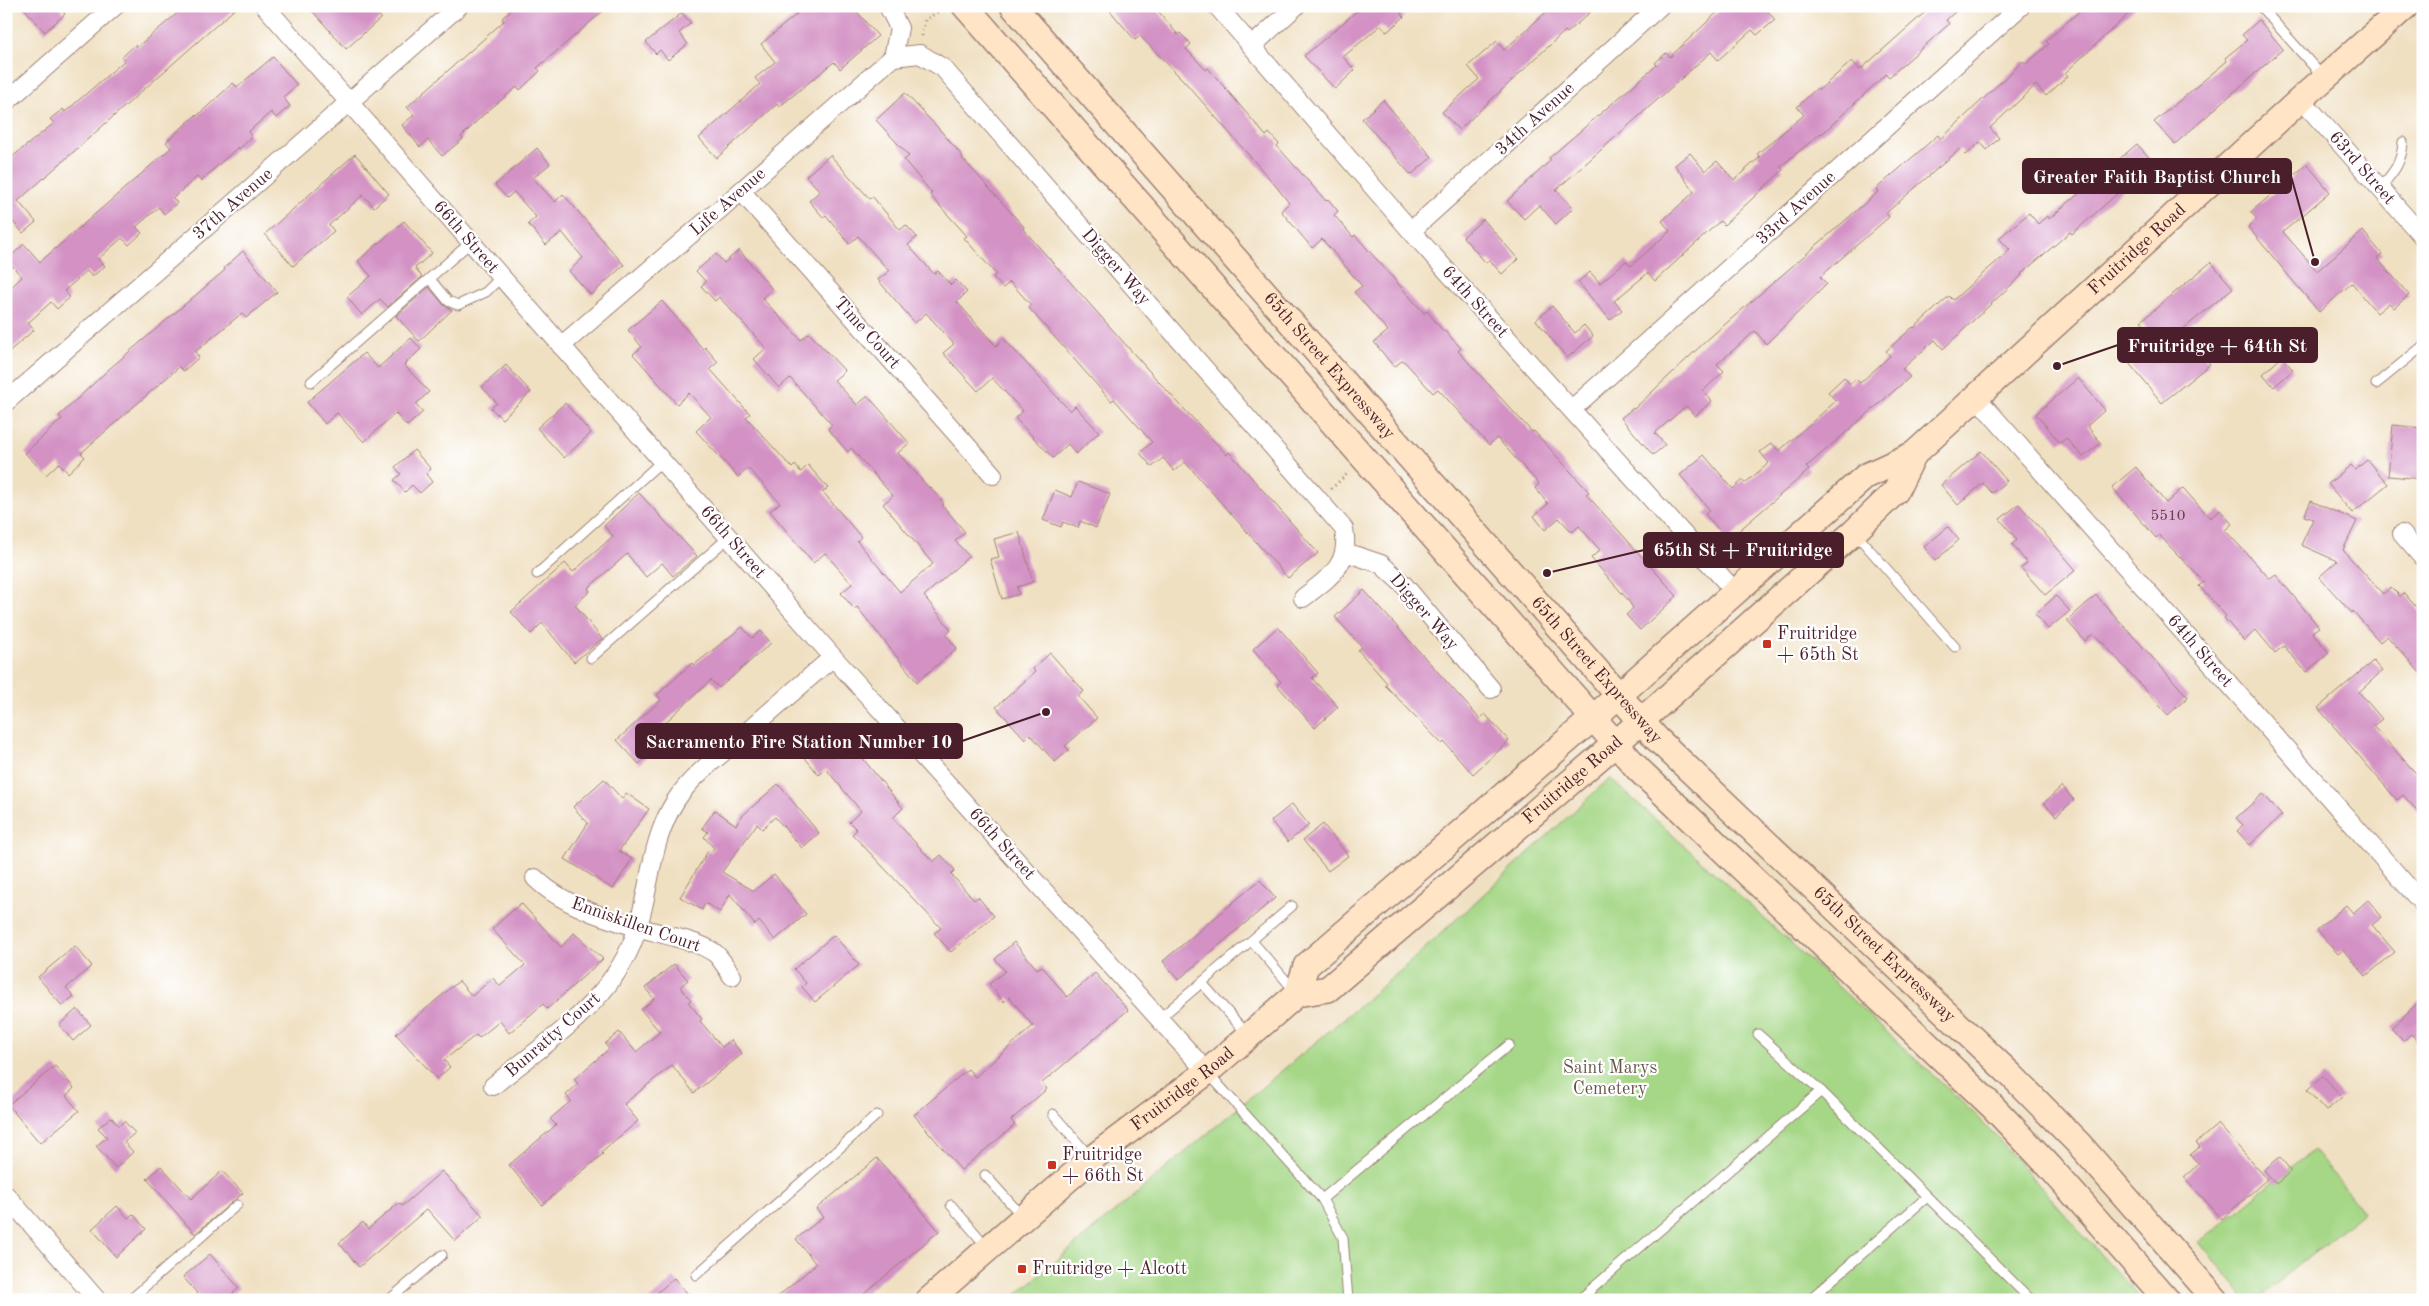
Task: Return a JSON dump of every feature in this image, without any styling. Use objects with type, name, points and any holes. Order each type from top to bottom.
[{"type":"main road","name":"65th Street Expressway","points":[[965,6],[1592,719],[1639,770],[1993,1107],[2049,1166],[2167,1300]]},
{"type":"main road","name":"65th Street Expressway","points":[[1013,6],[1641,721],[1712,792],[2012,1076],[2079,1144],[2216,1300]]},
{"type":"main road","name":"Fruitridge Road","points":[[1297,994],[1306,966],[1736,594],[1866,476],[1914,454],[2301,99],[2406,6]]},
{"type":"main road","name":"Fruitridge Road","points":[[929,1300],[1091,1159],[1207,1072],[1297,994],[1328,989],[1615,744],[1746,630],[1896,492],[1914,454]]},
{"type":"street","points":[[6,102],[115,6]]},
{"type":"street","name":"66th Street","points":[[265,6],[833,657],[1207,1072]]},
{"type":"street","name":"37th Avenue","points":[[6,402],[459,6]]},
{"type":"street","points":[[888,6],[899,28],[893,56],[920,54]]},
{"type":"street","name":"64th Street","points":[[1217,6],[1411,231],[1736,594]]},
{"type":"street","points":[[1252,46],[1296,6]]},
{"type":"street","name":"34th Avenue","points":[[1411,231],[1660,6]]},
{"type":"street","name":"33rd Avenue","points":[[1572,409],[2021,6]]},
{"type":"street","name":"Digger Way","points":[[920,54],[943,68],[1344,529],[1345,552],[1381,564],[1404,585],[1491,689]]},
{"type":"street","name":"Life Avenue","points":[[561,346],[741,191],[893,56]]},
{"type":"street","name":"63rd Street","points":[[2301,99],[2423,237]]},
{"type":"street","name":"Time Court","points":[[741,191],[993,475]]},
{"type":"street","name":"64th Street","points":[[1977,398],[2423,904]]},
{"type":"street","points":[[2402,534],[2423,558]]},
{"type":"street","points":[[1303,598],[1338,570],[1345,552]]},
{"type":"street","name":"Bunratty Court","points":[[493,1086],[583,1012],[607,988],[625,958],[638,928],[653,852],[677,799],[701,772],[833,657]]},
{"type":"street","name":"Enniskillen Court","points":[[535,878],[548,891],[570,903],[638,928],[696,944],[716,954],[732,976]]},
{"type":"street","points":[[6,1195],[97,1300]]},
{"type":"lane","points":[[2260,6],[2324,79]]},
{"type":"lane","points":[[2380,188],[2399,165],[2403,142]]},
{"type":"lane","points":[[311,382],[471,242]]},
{"type":"lane","points":[[430,279],[448,301],[458,305],[486,292],[502,277]]},
{"type":"lane","points":[[2376,384],[2423,346]]},
{"type":"lane","points":[[537,574],[662,461]]},
{"type":"lane","points":[[1854,532],[1955,648]]},
{"type":"lane","points":[[591,658],[728,537]]},
{"type":"lane","points":[[1160,1018],[1292,906]]},
{"type":"lane","points":[[1252,941],[1297,994]]},
{"type":"lane","points":[[1202,983],[1249,1035]]},
{"type":"lane","points":[[1758,1034],[1821,1091],[2031,1300]]},
{"type":"lane","points":[[1322,1199],[1509,1045]]},
{"type":"lane","points":[[1207,1072],[1322,1199],[1343,1238],[1348,1300]]},
{"type":"lane","points":[[1579,1300],[1821,1091]]},
{"type":"lane","points":[[1053,1114],[1091,1159]]},
{"type":"lane","points":[[696,1275],[877,1115]]},
{"type":"lane","points":[[985,1175],[1024,1218]]},
{"type":"lane","points":[[1809,1300],[1927,1197]]},
{"type":"lane","points":[[130,1300],[236,1205]]},
{"type":"lane","points":[[951,1205],[988,1248]]},
{"type":"lane","points":[[389,1300],[442,1255]]},
{"type":"path","points":[[920,54],[925,20],[946,6]]},
{"type":"path","points":[[1318,500],[1364,459]]},
{"type":"green space","name":"Saint Marys Cemetery","points":[[1610,778],[1982,1121],[2141,1300],[1010,1300],[1399,972]]},
{"type":"green space","points":[[2313,1150],[2364,1212],[2256,1300],[2246,1300],[2199,1242]]},
{"type":"building","points":[[22,6],[58,6],[65,14],[45,32]]},
{"type":"building","points":[[186,6],[238,6],[18,201],[36,222],[23,233],[6,214],[6,162],[54,123],[50,119],[63,109],[65,112],[125,60],[122,57],[135,45],[137,47]]},
{"type":"building","points":[[308,6],[372,6],[381,18],[346,49]]},
{"type":"building","points":[[515,6],[609,6],[537,68],[540,71],[520,90],[517,87],[484,114],[461,137],[463,139],[442,156],[428,140],[420,147],[402,125],[414,115],[407,107],[504,21],[502,18]]},
{"type":"building","points":[[790,6],[852,6],[878,36],[840,69],[834,62],[779,107],[777,104],[717,158],[699,138],[760,84],[755,78],[775,62],[761,44],[797,14]]},
{"type":"building","points":[[1106,6],[1154,6],[1178,35],[1180,33],[1191,44],[1186,49],[1206,70],[1208,68],[1266,136],[1269,133],[1279,144],[1277,146],[1326,201],[1328,199],[1338,211],[1334,215],[1353,237],[1355,235],[1424,313],[1427,311],[1443,331],[1461,348],[1458,351],[1589,492],[1586,494],[1677,596],[1640,630],[1626,615],[1633,608],[1628,600],[1591,558],[1600,550],[1579,526],[1572,532],[1559,518],[1545,530],[1534,516],[1548,504],[1535,488],[1539,484],[1497,438],[1489,445],[1438,389],[1433,393],[1403,360],[1394,367],[1374,342],[1388,331],[1354,292],[1362,286],[1322,239],[1312,248],[1281,211],[1289,203],[1275,185],[1184,81],[1140,36],[1135,40]]},
{"type":"building","points":[[1363,6],[1396,6],[1404,17],[1387,32],[1381,25],[1343,57],[1355,70],[1335,89],[1304,56]]},
{"type":"building","points":[[1553,6],[1597,6],[1567,33],[1565,31],[1459,130],[1442,112],[1479,79],[1468,66],[1497,41],[1504,50]]},
{"type":"building","points":[[1724,6],[1764,6],[1775,20],[1757,35],[1752,30],[1718,60],[1711,52],[1556,190],[1573,208],[1556,224],[1539,205],[1524,219],[1507,201],[1551,160],[1549,158],[1657,65],[1655,63],[1666,53],[1670,57]]},
{"type":"building","points":[[1932,6],[1962,6],[1946,20],[1949,24],[1922,48],[1889,77],[1886,74],[1822,134],[1780,167],[1783,170],[1724,225],[1720,221],[1655,281],[1648,273],[1614,301],[1622,310],[1610,320],[1578,282],[1590,272],[1600,283],[1626,261],[1631,266],[1670,231],[1662,221],[1694,192],[1675,165],[1690,153],[1705,171],[1717,161],[1734,180],[1760,157],[1757,154],[1804,115],[1797,107],[1817,88],[1819,90],[1852,61],[1860,70]]},
{"type":"building","points":[[2085,6],[2137,6],[2065,73],[2068,76],[2046,96],[2036,85],[1990,128],[1999,138],[1987,150],[1980,142],[1966,155],[1960,149],[1886,213],[1889,217],[1820,277],[1827,284],[1766,344],[1755,331],[1717,364],[1724,371],[1703,391],[1712,401],[1695,416],[1686,406],[1655,433],[1665,445],[1653,455],[1621,418],[1634,409],[1707,340],[1878,192],[1876,189],[1938,135],[1941,139],[2023,61],[2026,64],[2049,44],[2046,41]]},
{"type":"building","points":[[682,13],[691,23],[679,33],[688,44],[668,60],[660,50],[656,54],[646,42]]},
{"type":"building","points":[[2259,20],[2283,49],[2175,144],[2154,122],[2227,61],[2225,58],[2247,40],[2242,35]]},
{"type":"building","points":[[273,57],[297,85],[283,97],[290,106],[276,118],[271,112],[248,132],[252,137],[239,149],[238,147],[201,181],[197,177],[173,198],[177,203],[164,214],[159,207],[136,227],[142,233],[129,245],[122,238],[98,259],[105,266],[92,277],[87,271],[64,291],[70,297],[57,309],[51,302],[28,323],[34,330],[6,354],[6,292],[22,277],[7,260],[24,244],[40,262],[171,148],[166,142],[196,115],[233,83],[237,87]]},
{"type":"building","points":[[905,93],[940,130],[962,158],[1024,227],[1023,229],[1158,381],[1227,455],[1229,452],[1318,553],[1288,578],[1185,462],[1174,471],[1163,458],[1152,467],[1140,453],[1152,442],[1114,399],[1111,401],[1028,307],[1031,305],[1010,282],[1003,288],[993,277],[996,274],[964,238],[967,236],[930,195],[932,193],[904,160],[909,156],[876,120]]},
{"type":"building","points":[[1383,100],[1432,157],[1411,175],[1362,119]]},
{"type":"building","points":[[2137,144],[2153,162],[2072,234],[2070,232],[2021,274],[1943,349],[1935,340],[1902,369],[1910,377],[1806,467],[1809,470],[1728,540],[1705,514],[1710,510],[1680,475],[1704,455],[1733,489],[1743,480],[1745,483],[1769,463],[1760,452],[1772,443],[1779,451],[1836,401],[1828,392],[1844,377],[1850,384],[1856,379],[1860,383],[1890,356],[1886,351],[1913,327],[1949,296],[1953,300],[2010,250],[1999,238],[2029,213],[2038,224],[2047,216],[2049,219]]},
{"type":"building","points":[[537,148],[550,164],[533,178],[555,202],[563,194],[624,265],[591,295],[569,271],[583,258],[562,232],[546,245],[528,224],[536,217],[514,192],[507,198],[495,185]]},
{"type":"building","points":[[355,154],[389,194],[374,207],[363,195],[329,225],[334,231],[293,266],[265,234]]},
{"type":"building","points":[[830,155],[870,199],[872,196],[900,230],[906,225],[917,237],[908,245],[934,274],[938,271],[951,285],[956,280],[967,292],[957,302],[996,346],[1004,339],[1070,411],[1075,406],[1099,432],[1076,454],[1068,444],[1053,458],[1015,418],[1023,411],[992,378],[978,391],[943,353],[954,344],[926,313],[915,323],[878,280],[889,271],[858,236],[849,244],[826,215],[823,217],[809,201],[820,191],[806,176]]},
{"type":"building","points":[[2307,164],[2330,192],[2283,232],[2317,271],[2363,231],[2382,254],[2377,258],[2409,295],[2394,308],[2389,303],[2377,313],[2352,283],[2319,312],[2248,227],[2257,219],[2251,212]]},
{"type":"building","points":[[1483,219],[1518,259],[1502,274],[1489,260],[1486,263],[1463,237]]},
{"type":"building","points":[[404,221],[432,253],[415,268],[422,277],[388,307],[380,299],[362,315],[347,297],[371,276],[358,261]]},
{"type":"building","points":[[739,250],[772,289],[762,298],[801,340],[809,333],[845,371],[834,380],[857,405],[868,396],[909,443],[898,453],[930,487],[944,504],[942,505],[965,532],[955,541],[969,556],[924,596],[951,630],[946,635],[957,648],[917,682],[857,607],[854,609],[841,593],[852,584],[825,553],[813,563],[770,511],[780,503],[748,468],[738,477],[696,431],[711,417],[689,393],[677,404],[633,354],[642,347],[628,330],[662,301],[703,349],[705,347],[718,362],[710,369],[750,414],[746,417],[792,468],[795,465],[801,472],[808,465],[828,488],[823,492],[861,537],[857,541],[900,592],[933,564],[883,504],[893,496],[851,448],[848,452],[828,429],[832,425],[790,378],[779,388],[754,359],[766,348],[719,297],[715,301],[701,286],[706,282],[696,271],[716,254],[724,263]]},
{"type":"building","points":[[243,251],[277,292],[246,318],[242,313],[195,352],[199,357],[184,371],[179,367],[81,453],[85,457],[68,473],[59,463],[46,475],[25,453],[62,419],[59,416],[108,370],[225,270],[224,268]]},
{"type":"building","points":[[2211,262],[2233,288],[2182,330],[2210,364],[2162,403],[2119,351],[2147,328],[2141,321]]},
{"type":"building","points":[[429,287],[444,305],[452,310],[419,341],[396,316]]},
{"type":"building","points":[[1552,306],[1575,333],[1584,325],[1593,336],[1567,358],[1536,320]]},
{"type":"building","points":[[411,338],[421,349],[404,365],[429,392],[416,404],[423,412],[407,426],[395,413],[364,442],[337,413],[325,424],[307,402],[364,353],[378,368]]},
{"type":"building","points":[[2282,357],[2293,370],[2274,387],[2263,374]]},
{"type":"building","points":[[506,365],[531,392],[502,419],[491,408],[497,403],[482,387]]},
{"type":"building","points":[[2078,378],[2105,410],[2087,426],[2101,443],[2083,457],[2066,438],[2060,443],[2036,414]]},
{"type":"building","points":[[565,403],[591,433],[564,458],[537,428]]},
{"type":"building","points":[[2393,425],[2423,428],[2423,479],[2388,476]]},
{"type":"building","points":[[414,450],[431,469],[426,474],[432,482],[420,493],[412,485],[405,492],[394,480],[401,474],[395,467]]},
{"type":"building","points":[[1981,451],[2007,481],[1992,493],[1983,483],[1958,505],[1941,485]]},
{"type":"building","points":[[2367,460],[2388,484],[2352,513],[2328,484],[2351,465],[2355,470]]},
{"type":"building","points":[[2136,467],[2166,503],[2183,488],[2210,518],[2220,510],[2232,524],[2225,530],[2270,579],[2276,575],[2319,627],[2312,632],[2329,653],[2306,672],[2284,646],[2275,653],[2256,630],[2244,641],[2224,618],[2226,616],[2199,586],[2204,582],[2159,535],[2156,538],[2112,487]]},
{"type":"building","points":[[1078,482],[1110,494],[1096,528],[1080,521],[1078,528],[1063,522],[1061,527],[1043,520],[1055,490],[1072,497]]},
{"type":"building","points":[[639,493],[697,556],[673,576],[662,563],[646,577],[627,554],[588,588],[590,591],[575,605],[602,639],[574,662],[542,623],[531,634],[511,612],[565,563],[573,572],[613,536],[604,526]]},
{"type":"building","points":[[2311,501],[2357,521],[2343,550],[2383,594],[2391,587],[2400,596],[2404,593],[2423,615],[2423,676],[2387,636],[2380,642],[2353,611],[2352,613],[2319,577],[2337,561],[2301,545],[2313,519],[2304,516]]},
{"type":"building","points":[[2019,504],[2076,570],[2045,595],[2021,568],[2027,563],[2012,544],[2017,540],[2000,519]]},
{"type":"building","points":[[1948,527],[1959,540],[1935,561],[1924,547]]},
{"type":"building","points":[[1019,532],[1033,582],[1017,587],[1019,594],[1002,599],[990,559],[999,557],[994,539]]},
{"type":"building","points":[[1364,590],[1480,719],[1485,714],[1509,741],[1473,774],[1444,742],[1442,744],[1385,685],[1387,683],[1358,650],[1362,647],[1335,617]]},
{"type":"building","points":[[2096,595],[2188,697],[2168,715],[2102,642],[2093,634],[2085,641],[2067,621]]},
{"type":"building","points":[[2056,596],[2070,611],[2048,629],[2035,614]]},
{"type":"building","points":[[742,627],[752,638],[761,631],[771,643],[719,688],[711,680],[657,730],[666,740],[639,764],[617,740],[661,700],[657,695],[692,663],[694,665]]},
{"type":"building","points":[[1278,627],[1318,673],[1312,678],[1338,707],[1315,728],[1277,685],[1281,682],[1253,649]]},
{"type":"building","points":[[1050,653],[1084,691],[1078,696],[1097,718],[1065,746],[1069,750],[1055,762],[1030,734],[1025,739],[996,707],[1035,672],[1033,669]]},
{"type":"building","points":[[2373,661],[2382,671],[2359,692],[2382,719],[2373,726],[2423,781],[2423,817],[2403,795],[2397,800],[2318,708]]},
{"type":"building","points":[[832,726],[858,756],[860,755],[903,808],[893,818],[933,862],[941,855],[955,870],[951,874],[974,900],[978,897],[994,916],[951,952],[934,933],[941,928],[852,834],[857,830],[849,822],[861,811],[826,769],[819,775],[801,753]]},
{"type":"building","points":[[604,779],[622,799],[626,793],[649,809],[619,851],[632,859],[613,889],[565,859],[588,823],[573,807]]},
{"type":"building","points":[[778,784],[819,833],[802,848],[775,817],[762,829],[757,824],[722,872],[754,891],[774,874],[806,914],[775,940],[759,921],[755,925],[730,894],[720,912],[705,903],[702,910],[680,897],[708,851],[711,852],[714,848],[704,837],[708,832],[702,828],[715,810],[736,825],[742,816]]},
{"type":"building","points":[[2062,786],[2074,800],[2056,816],[2044,803]]},
{"type":"building","points":[[2263,794],[2282,815],[2250,845],[2237,831],[2243,825],[2236,818]]},
{"type":"building","points":[[1292,804],[1309,825],[1288,842],[1271,821]]},
{"type":"building","points":[[1323,824],[1348,856],[1328,871],[1303,840]]},
{"type":"building","points":[[1260,880],[1275,898],[1178,980],[1163,961]]},
{"type":"building","points":[[2368,900],[2382,917],[2372,925],[2395,952],[2366,976],[2343,950],[2338,954],[2317,930],[2346,905],[2353,913]]},
{"type":"building","points":[[521,903],[561,947],[574,933],[603,959],[547,1009],[543,1004],[509,1033],[500,1021],[479,1038],[476,1035],[444,1060],[450,1067],[437,1079],[396,1034],[459,981],[472,996],[493,978],[500,986],[525,965],[492,929]]},
{"type":"building","points":[[834,935],[859,965],[815,1002],[802,987],[806,983],[794,969]]},
{"type":"building","points":[[1014,942],[1037,969],[1042,966],[1067,997],[1095,973],[1128,1010],[1042,1083],[1047,1089],[1011,1120],[1015,1125],[961,1170],[914,1115],[968,1069],[975,1077],[1033,1026],[1009,997],[1004,1002],[989,984],[1005,971],[995,959]]},
{"type":"building","points":[[75,946],[92,966],[66,988],[74,996],[62,1006],[38,977]]},
{"type":"building","points":[[674,964],[688,980],[680,987],[691,1000],[688,1002],[702,1019],[700,1021],[722,1047],[731,1040],[742,1054],[694,1093],[672,1065],[624,1104],[638,1121],[601,1152],[603,1154],[542,1205],[509,1165],[556,1125],[550,1119],[571,1101],[566,1095],[578,1084],[574,1079],[609,1049],[605,1044],[619,1032],[636,1052],[660,1032],[641,1010],[654,999],[645,988]]},
{"type":"building","points":[[2423,998],[2423,1047],[2411,1034],[2403,1041],[2391,1028]]},
{"type":"building","points":[[77,1009],[91,1025],[73,1041],[59,1025]]},
{"type":"building","points":[[55,1066],[74,1088],[66,1096],[79,1111],[40,1143],[8,1105]]},
{"type":"building","points":[[2323,1076],[2342,1097],[2326,1111],[2307,1090]]},
{"type":"building","points":[[111,1117],[119,1126],[124,1121],[135,1133],[124,1142],[133,1152],[116,1168],[96,1146],[107,1137],[98,1128]]},
{"type":"building","points":[[2218,1124],[2267,1179],[2222,1219],[2184,1177],[2199,1164],[2190,1155],[2200,1147],[2196,1143]]},
{"type":"building","points":[[2280,1157],[2291,1171],[2276,1184],[2264,1170]]},
{"type":"building","points":[[877,1158],[939,1231],[857,1300],[774,1300],[816,1264],[796,1239],[823,1217],[816,1209]]},
{"type":"building","points":[[161,1166],[191,1199],[222,1171],[243,1193],[195,1234],[147,1179]]},
{"type":"building","points":[[442,1171],[483,1216],[455,1241],[427,1209],[359,1267],[339,1243],[363,1222],[368,1229],[399,1203],[402,1206]]},
{"type":"building","points":[[117,1206],[128,1218],[133,1214],[146,1229],[116,1257],[92,1229]]},
{"type":"building","points":[[210,1254],[239,1288],[225,1300],[203,1300],[183,1277]]},
{"type":"building","points":[[674,1278],[693,1300],[649,1300]]},
{"type":"place","name":"Greater Faith Baptist Church","points":[[2315,262]]},
{"type":"place","name":"Fruitridge + 64th St","points":[[2057,366]]},
{"type":"place","name":"65th St + Fruitridge","points":[[1547,573]]},
{"type":"place","name":"Fruitridge + 65th St","points":[[1767,644]]},
{"type":"place","name":"Sacramento Fire Station Number 10","points":[[1046,712]]},
{"type":"place","name":"Fruitridge + 66th St","points":[[1052,1165]]},
{"type":"place","name":"Fruitridge + Alcott","points":[[1022,1269]]}]
